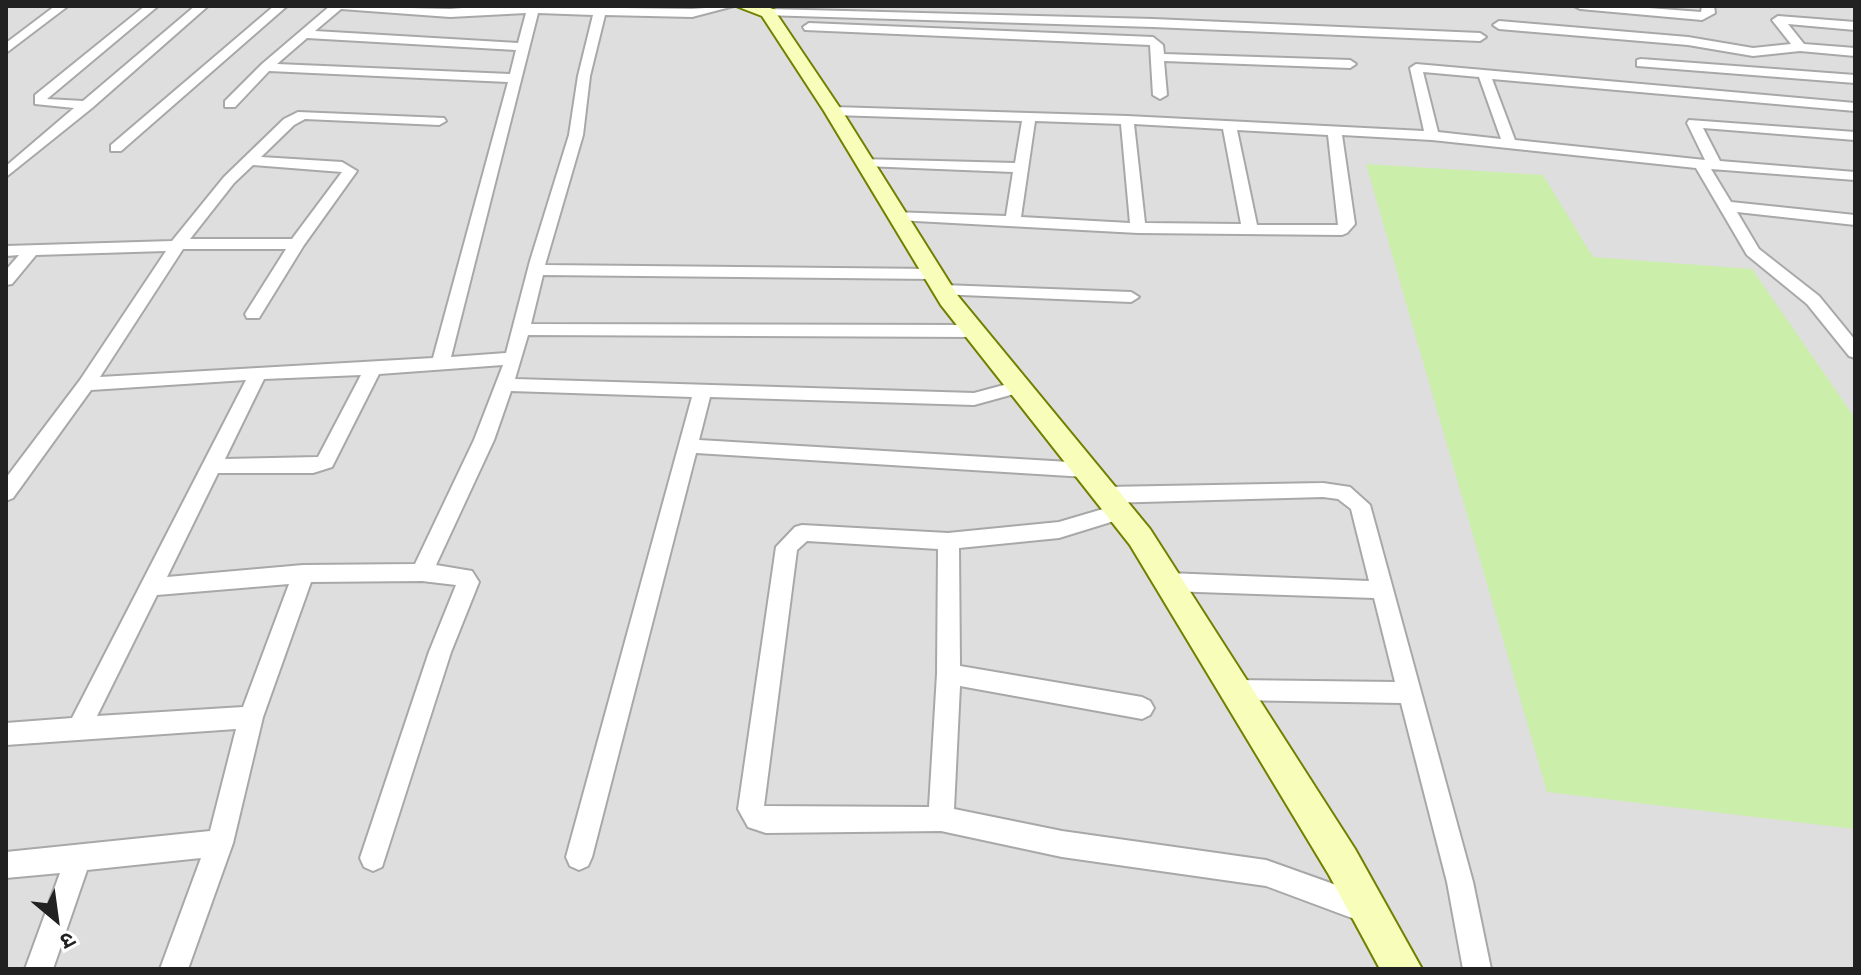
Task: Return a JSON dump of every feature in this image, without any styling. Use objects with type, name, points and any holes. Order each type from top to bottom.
[{"type":"street","points":[[6,49],[62,6]]},
{"type":"street","points":[[87,105],[47,103],[40,101],[40,98],[152,6]]},
{"type":"street","points":[[6,173],[202,6]]},
{"type":"street","points":[[116,148],[281,6]]},
{"type":"street","points":[[230,104],[266,67],[340,6],[450,13],[481,8],[534,8],[692,13],[728,6]]},
{"type":"street","points":[[1580,6],[1706,16],[1708,6]]},
{"type":"street","points":[[470,20],[481,8]]},
{"type":"street","points":[[441,362],[513,78],[534,8]]},
{"type":"street","points":[[422,572],[484,440],[514,358],[576,135],[584,76],[600,11]]},
{"type":"street","points":[[759,11],[1480,37]]},
{"type":"street","points":[[759,11],[1150,41],[1157,45],[1160,95]]},
{"type":"street","points":[[759,11],[833,111],[938,282],[1113,503],[1168,582],[1370,911],[1402,969]]},
{"type":"street","points":[[1652,12],[1670,40]]},
{"type":"street","points":[[1800,47],[1778,20],[1855,26]]},
{"type":"street","points":[[1499,25],[1670,40],[1753,52],[1800,47],[1855,52]]},
{"type":"street","points":[[451,42],[461,31]]},
{"type":"street","points":[[304,34],[522,47]]},
{"type":"street","points":[[1156,57],[1350,64]]},
{"type":"street","points":[[1641,63],[1855,79]]},
{"type":"street","points":[[266,67],[513,78]]},
{"type":"street","points":[[1432,136],[1414,69],[1855,107]]},
{"type":"street","points":[[1484,73],[1509,142]]},
{"type":"street","points":[[833,111],[1127,120],[1230,128],[1432,136],[1855,176]]},
{"type":"street","points":[[6,493],[86,384],[178,245],[229,180],[289,122],[299,116],[439,121]]},
{"type":"street","points":[[1013,221],[1029,117]]},
{"type":"street","points":[[1127,120],[1138,228]]},
{"type":"street","points":[[1855,136],[1694,123],[1727,206],[1753,252],[1813,300],[1855,352]]},
{"type":"street","points":[[1230,128],[1250,229]]},
{"type":"street","points":[[897,215],[1138,228],[1336,230],[1346,228],[1335,132]]},
{"type":"street","points":[[249,160],[350,168],[253,314]]},
{"type":"street","points":[[865,162],[1021,168]]},
{"type":"street","points":[[1727,206],[1855,220]]},
{"type":"street","points":[[6,251],[297,244]]},
{"type":"street","points":[[6,280],[32,250]]},
{"type":"street","points":[[536,270],[938,282],[1131,297]]},
{"type":"street","points":[[521,329],[974,331]]},
{"type":"street","points":[[86,384],[373,369],[514,358]]},
{"type":"street","points":[[212,466],[313,466],[325,462],[373,369]]},
{"type":"street","points":[[79,728],[258,373]]},
{"type":"street","points":[[505,385],[974,399],[1019,387]]},
{"type":"street","points":[[579,857],[703,389]]},
{"type":"street","points":[[689,446],[1086,470]]},
{"type":"street","points":[[1370,911],[1266,873],[1062,844],[941,819],[766,821],[757,818],[751,809],[787,547],[802,533],[948,541],[1049,531],[1113,503],[1323,490],[1343,492],[1360,505],[1384,590],[1460,882],[1477,969]]},
{"type":"street","points":[[941,819],[949,674],[948,541]]},
{"type":"street","points":[[151,587],[303,574],[422,572],[464,577],[468,587],[440,652],[373,858]]},
{"type":"street","points":[[174,969],[220,843],[251,717],[303,574]]},
{"type":"street","points":[[1168,582],[1384,590]]},
{"type":"street","points":[[949,674],[1142,708]]},
{"type":"street","points":[[1235,690],[1409,693]]},
{"type":"street","points":[[6,734],[251,717]]},
{"type":"street","points":[[6,865],[220,843]]},
{"type":"street","points":[[39,969],[78,858]]},
{"type":"shaded area","points":[[6,6],[1855,6],[1855,969],[6,969]]},
{"type":"green space","points":[[1366,164],[1543,175],[1593,257],[1752,269],[1855,418],[1855,829],[1547,792]]}]
